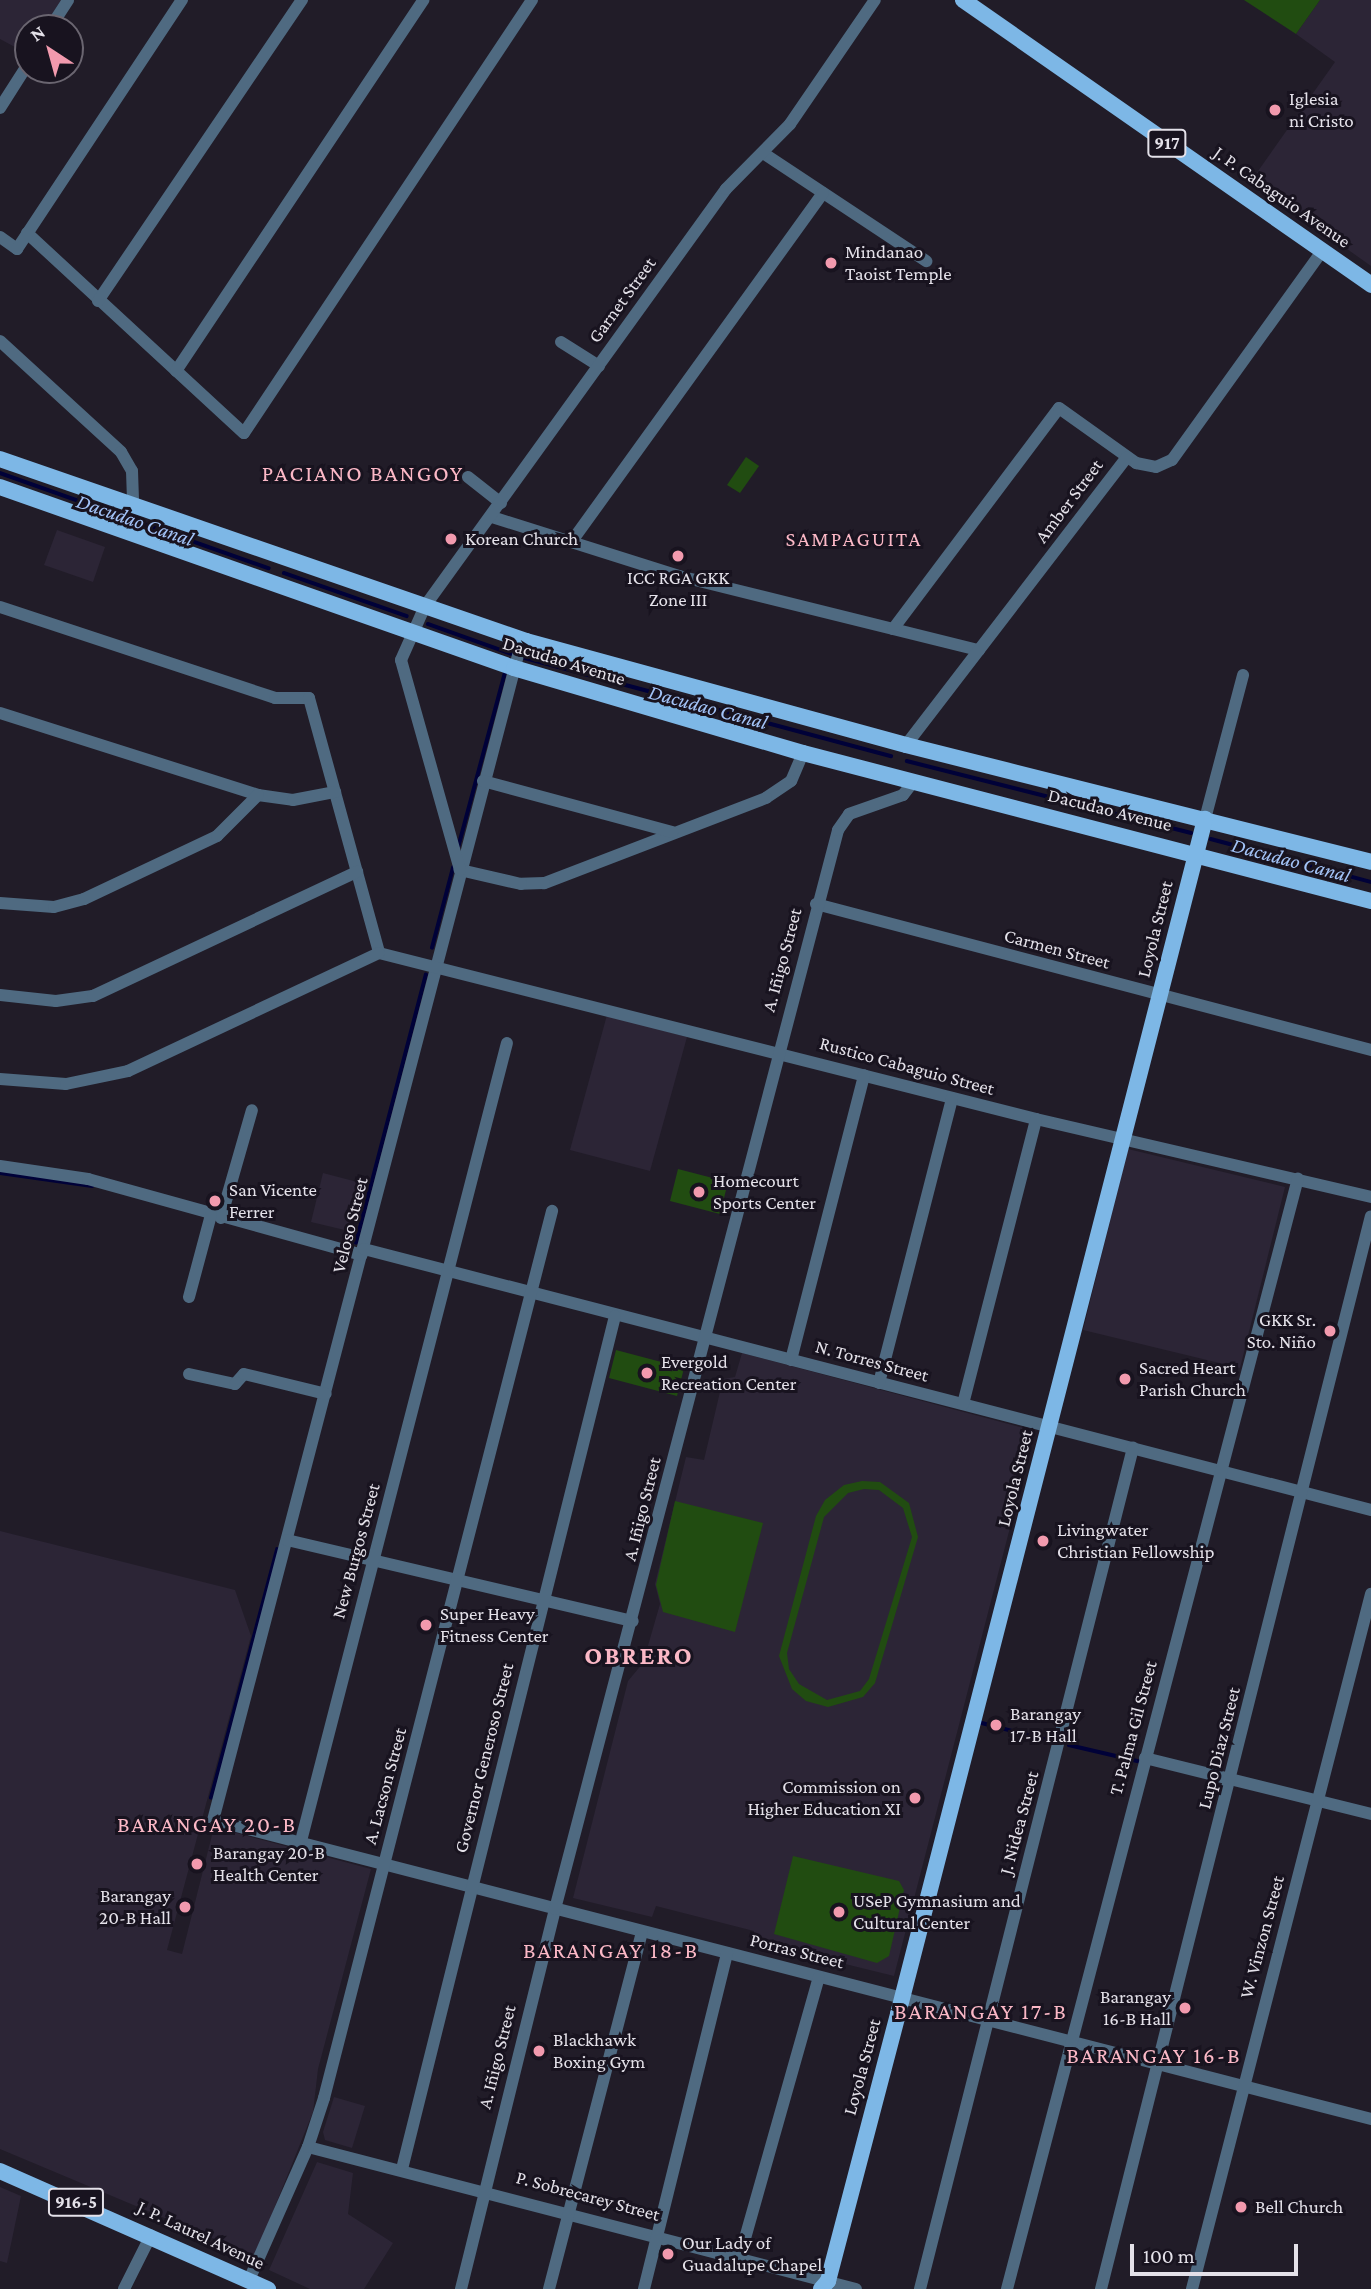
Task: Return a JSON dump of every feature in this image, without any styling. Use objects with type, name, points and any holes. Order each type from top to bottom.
[{"type":"main road","name":"J. P. Cabaguio Avenue","points":[[963,0],[1371,285]]},
{"type":"main road","name":"Dacudao Avenue","points":[[0,459],[522,640],[906,745],[1371,862]]},
{"type":"main road","name":"Dacudao Avenue","points":[[0,487],[514,668],[803,753],[1371,901]]},
{"type":"main road","points":[[266,582],[276,554]]},
{"type":"main road","name":"Loyola Street","points":[[824,2285],[902,1999],[1205,820]]},
{"type":"main road","name":"J. P. Laurel Avenue","points":[[0,2171],[151,2235],[268,2289]]},
{"type":"street","points":[[0,237],[17,248],[182,0]]},
{"type":"street","points":[[98,301],[302,0]]},
{"type":"street","points":[[176,371],[423,0]]},
{"type":"street","points":[[27,233],[244,433],[532,0]]},
{"type":"street","name":"Garnet Street","points":[[460,870],[403,676],[401,660],[425,606],[492,517],[726,188],[790,124],[876,0]]},
{"type":"street","points":[[0,108],[15,84]]},
{"type":"street","points":[[763,153],[926,261]]},
{"type":"street","points":[[572,541],[823,193]]},
{"type":"street","name":"Amber Street","points":[[906,745],[1126,458],[1156,467],[1181,451],[1322,251]]},
{"type":"street","points":[[0,341],[121,452],[132,471],[133,504]]},
{"type":"street","points":[[561,342],[599,366]]},
{"type":"street","points":[[893,629],[1059,408],[1126,458]]},
{"type":"street","points":[[468,477],[501,503]]},
{"type":"street","points":[[492,517],[679,576],[979,650]]},
{"type":"street","points":[[0,607],[275,698],[309,698],[379,953],[128,1071],[66,1084],[0,1079]]},
{"type":"street","name":"Veloso Street","points":[[213,1820],[522,640]]},
{"type":"street","name":"Loyola Street","points":[[1205,820],[1243,675]]},
{"type":"street","points":[[0,713],[258,796],[293,800],[335,792]]},
{"type":"street","points":[[460,870],[521,884],[544,883],[775,794],[797,773],[803,753]]},
{"type":"street","points":[[483,781],[672,832]]},
{"type":"street","name":"A. Iñigo Street","points":[[461,2289],[483,2189],[633,1621],[816,904],[844,819],[903,795],[913,782]]},
{"type":"street","points":[[0,903],[54,907],[84,899],[217,836],[258,796]]},
{"type":"street","points":[[0,995],[56,1001],[93,996],[357,872]]},
{"type":"street","name":"Carmen Street","points":[[816,904],[1160,997],[1371,1050]]},
{"type":"street","name":"Rustico Cabaguio Street","points":[[379,953],[1036,1119],[1371,1197]]},
{"type":"street","name":"New Burgos Street","points":[[301,1841],[507,1043]]},
{"type":"street","points":[[791,1360],[864,1075]]},
{"type":"street","points":[[879,1382],[952,1097]]},
{"type":"street","points":[[189,1297],[252,1110]]},
{"type":"street","points":[[963,1404],[1036,1119]]},
{"type":"street","name":"N. Torres Street","points":[[0,1166],[101,1182],[216,1216],[449,1271],[1371,1510]]},
{"type":"street","name":"T. Palma Gil Street","points":[[1007,2289],[1298,1178]]},
{"type":"street","name":"A. Lacson Street","points":[[249,2280],[308,2147],[459,1581],[552,1211]]},
{"type":"street","name":"Lupo Diaz Street","points":[[1101,2289],[1371,1216]]},
{"type":"street","name":"Governor Generoso Street","points":[[402,2169],[615,1316]]},
{"type":"street","points":[[189,1374],[235,1384],[244,1374],[326,1394]]},
{"type":"street","name":"J. Nidea Street","points":[[920,2289],[985,2021],[1133,1448]]},
{"type":"street","points":[[287,1540],[633,1621]]},
{"type":"street","name":"W. Vinzon Street","points":[[1192,2289],[1371,1594]]},
{"type":"street","points":[[1145,1758],[1371,1814]]},
{"type":"street","name":"Porras Street","points":[[213,1820],[1371,2119]]},
{"type":"street","points":[[549,2289],[642,1932]]},
{"type":"street","points":[[644,2289],[727,1953]]},
{"type":"street","points":[[740,2256],[819,1977]]},
{"type":"street","name":"P. Sobrecarey Street","points":[[308,2147],[740,2256],[824,2285],[856,2289]]},
{"type":"street","points":[[124,2289],[151,2235]]},
{"type":"shaded area","points":[[0,0],[61,0],[52,14],[14,14],[14,47],[0,39]]},
{"type":"shaded area","points":[[1320,0],[1371,0],[1371,266],[1251,181],[1335,62],[1296,34]]},
{"type":"shaded area","points":[[57,530],[105,547],[93,582],[44,565]]},
{"type":"shaded area","points":[[607,1015],[687,1037],[650,1171],[570,1150]]},
{"type":"shaded area","points":[[1128,1149],[1285,1187],[1240,1368],[1083,1330]]},
{"type":"shaded area","points":[[323,1173],[365,1184],[353,1232],[311,1222]]},
{"type":"shaded area","points":[[742,1353],[1035,1431],[894,1976],[752,1941],[754,1931],[656,1906],[652,1917],[573,1898],[628,1681],[643,1663],[660,1604],[655,1584],[686,1457],[704,1460],[723,1379],[735,1377]]},
{"type":"shaded area","points":[[0,1531],[235,1590],[251,1636],[167,1950],[182,1954],[214,1827],[371,1869],[318,2069],[313,2112],[255,2256],[0,2149]]},
{"type":"shaded area","points":[[334,2097],[365,2106],[352,2148],[325,2140],[323,2132]]},
{"type":"shaded area","points":[[317,2162],[353,2173],[348,2214],[393,2243],[364,2289],[310,2289],[269,2270]]},
{"type":"shaded area","points":[[0,2187],[21,2196],[7,2263],[0,2261]]},
{"type":"green space","points":[[1244,0],[1320,0],[1296,34]]},
{"type":"green space","points":[[746,457],[759,466],[740,493],[727,485]]},
{"type":"green space","name":"Homecourt Sports Center","points":[[678,1169],[728,1182],[720,1214],[670,1201]]},
{"type":"green space","name":"Evergold Recreation Center","points":[[616,1350],[684,1368],[677,1396],[609,1378]]},
{"type":"green space","points":[[862,1481],[880,1482],[909,1503],[918,1537],[875,1683],[863,1697],[828,1707],[806,1701],[792,1689],[779,1656],[816,1516],[825,1500],[844,1485]],"holes":[[[864,1489],[879,1490],[903,1508],[912,1537],[869,1679],[860,1691],[827,1700],[799,1684],[789,1669],[787,1653],[824,1517],[848,1493]]]},
{"type":"green space","points":[[675,1501],[763,1523],[735,1632],[663,1612],[656,1585]]},
{"type":"green space","name":"USeP Gymnasium and Cultural Center","points":[[793,1856],[899,1881],[904,1890],[889,1956],[877,1963],[774,1934]]},
{"type":"waterway","name":"Dacudao Canal","points":[[0,473],[269,568]]},
{"type":"waterway","name":"Dacudao Canal","points":[[284,573],[407,616]]},
{"type":"waterway","name":"Dacudao Canal","points":[[428,624],[512,654]]},
{"type":"waterway","name":"Dacudao Canal","points":[[525,658],[891,756]]},
{"type":"waterway","points":[[458,848],[505,673]]},
{"type":"waterway","name":"Dacudao Canal","points":[[907,761],[1191,833]]},
{"type":"waterway","name":"Dacudao Canal","points":[[1211,839],[1371,882]]},
{"type":"waterway","points":[[432,948],[453,868]]},
{"type":"waterway","points":[[356,1243],[426,975]]},
{"type":"waterway","points":[[0,1173],[92,1186]]},
{"type":"waterway","points":[[211,1798],[277,1550]]},
{"type":"waterway","points":[[982,1723],[1051,1741]]},
{"type":"waterway","points":[[1069,1745],[1138,1761]]},
{"type":"place","name":"Iglesia ni Cristo","points":[[1275,110]]},
{"type":"place","name":"Mindanao Taoist Temple","points":[[831,263]]},
{"type":"place","name":"Korean Church","points":[[451,539]]},
{"type":"place","name":"ICC RGA GKK Zone III","points":[[678,556]]},
{"type":"place","name":"Homecourt Sports Center","points":[[699,1192]]},
{"type":"place","name":"San Vicente Ferrer","points":[[215,1201]]},
{"type":"place","name":"GKK Sr. Sto. Niño","points":[[1330,1331]]},
{"type":"place","name":"Evergold Recreation Center","points":[[647,1373]]},
{"type":"place","name":"Sacred Heart Parish Church","points":[[1125,1379]]},
{"type":"place","name":"Livingwater Christian Fellowship","points":[[1043,1541]]},
{"type":"place","name":"Super Heavy Fitness Center","points":[[426,1625]]},
{"type":"place","name":"Barangay 17-B Hall","points":[[996,1725]]},
{"type":"place","name":"Commission on Higher Education XI","points":[[915,1798]]},
{"type":"place","name":"Barangay 20-B Health Center","points":[[197,1864]]},
{"type":"place","name":"Barangay 20-B Hall","points":[[185,1907]]},
{"type":"place","name":"USeP Gymnasium and Cultural Center","points":[[839,1912]]},
{"type":"place","name":"Barangay 16-B Hall","points":[[1185,2008]]},
{"type":"place","name":"Blackhawk Boxing Gym","points":[[539,2051]]},
{"type":"place","name":"Bell Church","points":[[1241,2207]]},
{"type":"place","name":"Our Lady of Guadalupe Chapel","points":[[668,2254]]},
{"type":"district","name":"PACIANO BANGOY","points":[[363,473]]},
{"type":"district","name":"SAMPAGUITA","points":[[854,539]]},
{"type":"district","name":"OBRERO","points":[[639,1656]]},
{"type":"district","name":"BARANGAY 20-B","points":[[207,1824]]},
{"type":"district","name":"BARANGAY 18-B","points":[[611,1950]]},
{"type":"district","name":"BARANGAY 17-B","points":[[981,2011]]},
{"type":"district","name":"BARANGAY 16-B","points":[[1154,2055]]}]
